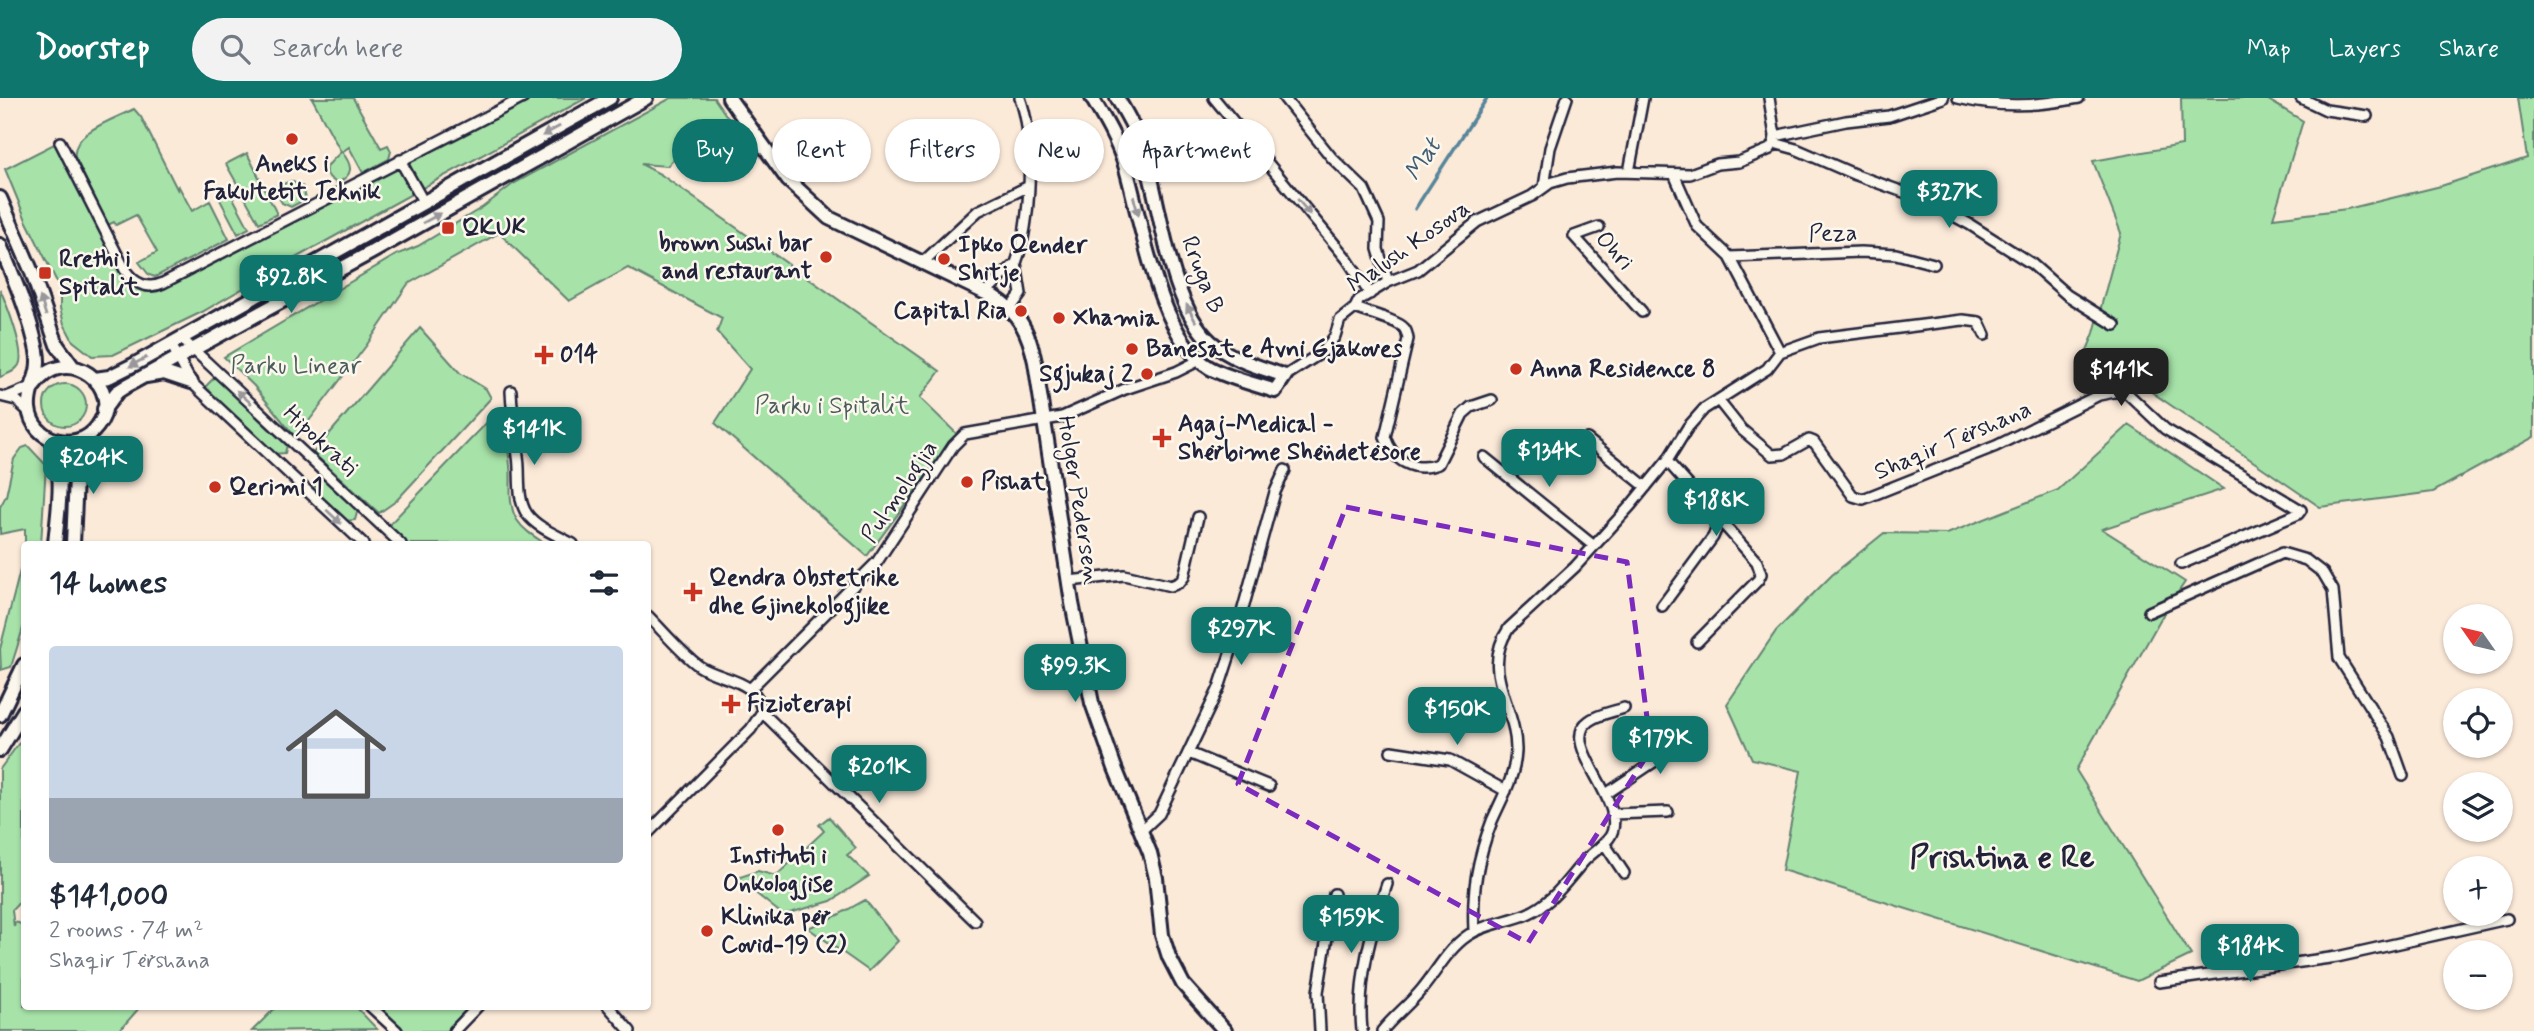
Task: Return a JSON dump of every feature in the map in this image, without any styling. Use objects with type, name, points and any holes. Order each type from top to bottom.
[{"type":"main road","points":[[94,379],[109,377],[176,341],[609,98]]},
{"type":"main road","points":[[50,439],[63,443],[83,439],[97,427],[104,410],[117,392],[646,98]]},
{"type":"main road","name":"Holger Pedersen","points":[[729,98],[776,165],[814,206],[838,223],[985,293],[1010,309],[1025,327],[1030,341],[1092,703],[1142,830],[1156,878],[1165,946],[1183,985],[1225,1031]]},
{"type":"main road","name":"Rruga B","points":[[1092,98],[1112,130],[1125,163],[1146,247],[1166,308],[1179,333],[1200,360],[1209,367],[1275,391],[1284,376],[1223,351],[1208,340],[1195,322],[1165,240],[1145,154],[1116,98]]},
{"type":"main road","points":[[0,198],[31,270],[57,345],[72,367]]},
{"type":"main road","points":[[0,244],[37,351],[38,373],[30,396],[29,412],[36,427],[50,439],[57,453],[60,471],[55,541]]},
{"type":"main road","points":[[34,386],[50,370],[61,367],[87,372],[104,396],[104,410]]},
{"type":"main road","points":[[142,377],[164,373],[191,382]]},
{"type":"main road","points":[[73,541],[78,455],[83,439]]},
{"type":"main road","points":[[0,715],[5,695],[21,670]]},
{"type":"main road","points":[[0,750],[21,716]]},
{"type":"street","points":[[60,142],[125,270],[137,282],[150,286],[163,283],[523,98]]},
{"type":"street","points":[[1010,309],[1021,294],[1016,263],[1023,234],[1029,160],[1020,98]]},
{"type":"street","points":[[1214,98],[1348,259],[1370,294]]},
{"type":"street","points":[[1284,98],[1332,158],[1364,189],[1379,222],[1378,248],[1388,282]]},
{"type":"street","points":[[1544,187],[1550,148],[1567,98]]},
{"type":"street","points":[[1629,172],[1643,98]]},
{"type":"street","points":[[1769,98],[1775,139],[1938,207],[1992,237],[2032,264],[2067,295],[2115,325]]},
{"type":"street","points":[[1914,106],[1922,98]]},
{"type":"street","name":"Malush Kosova","points":[[1284,376],[1324,351],[1335,336],[1340,320],[1359,300],[1388,282],[1418,270],[1477,222],[1520,202],[1558,179],[1629,172],[1690,174],[1717,164],[1739,162],[1770,149],[1775,139],[1846,121],[1889,116],[1943,98]]},
{"type":"street","points":[[1958,98],[2013,106],[2042,105],[2080,98]]},
{"type":"street","points":[[2301,98],[2326,110],[2367,116]]},
{"type":"street","points":[[400,160],[424,203]]},
{"type":"street","points":[[1674,174],[1697,226],[1730,257],[1780,352]]},
{"type":"street","points":[[922,263],[978,211],[1027,187]]},
{"type":"street","name":"Ohri","points":[[1599,227],[1574,236],[1642,313]]},
{"type":"street","name":"Peza","points":[[1730,257],[1861,251],[1896,254],[1934,264]]},
{"type":"street","points":[[985,293],[1016,263]]},
{"type":"street","points":[[1354,308],[1398,323],[1406,329],[1408,339],[1385,437],[1398,460],[1427,468],[1438,464],[1463,414],[1471,407],[1492,400]]},
{"type":"street","points":[[1474,931],[1473,886],[1478,864],[1493,819],[1512,778],[1516,749],[1511,718],[1498,679],[1497,663],[1502,638],[1517,619],[1555,587],[1594,546],[1667,461],[1696,417],[1767,369],[1780,352],[1833,335],[1963,320],[1979,322],[1985,335]]},
{"type":"street","name":"Hipokrati","points":[[176,341],[193,350],[398,541]]},
{"type":"street","name":"Hipokrati","points":[[176,341],[178,357],[191,382],[362,541]]},
{"type":"street","points":[[1044,420],[1062,417],[1200,360]]},
{"type":"street","points":[[3,397],[34,386]]},
{"type":"street","points":[[511,391],[512,425],[523,506],[532,519],[562,541]]},
{"type":"street","name":"Shaqir Tërshana","points":[[1718,400],[1741,429],[1772,455],[1784,454],[1809,440],[1818,446],[1853,496],[1863,499],[1996,446],[2099,395],[2119,391],[2127,393],[2165,429],[2301,510],[2298,514],[2181,564]]},
{"type":"street","points":[[3,397],[24,404],[29,412]]},
{"type":"street","name":"Pulmologjia","points":[[751,688],[877,562],[959,439],[976,431],[1044,420]]},
{"type":"street","points":[[1587,439],[1646,487]]},
{"type":"street","points":[[1484,457],[1594,546]]},
{"type":"street","points":[[1667,461],[1757,562],[1761,574],[1749,590],[1697,642]]},
{"type":"street","points":[[1142,830],[1159,814],[1222,677],[1275,492],[1285,470]]},
{"type":"street","points":[[1662,607],[1713,537],[1716,530],[1714,513]]},
{"type":"street","points":[[1069,581],[1124,575],[1176,585],[1184,577],[1198,517]]},
{"type":"street","points":[[2150,611],[2282,553],[2306,560],[2323,573],[2333,590],[2339,658],[2389,737],[2403,776]]},
{"type":"street","points":[[651,619],[698,665],[751,688],[759,699],[762,712],[975,921]]},
{"type":"street","points":[[1382,1031],[1414,998],[1456,945],[1474,931],[1542,907],[1554,898],[1585,860],[1604,843],[1613,830],[1612,814],[1606,794],[1585,754],[1581,733],[1586,722],[1624,708]]},
{"type":"street","points":[[651,830],[751,729],[762,712]]},
{"type":"street","points":[[1606,794],[1697,733]]},
{"type":"street","points":[[1391,751],[1450,760],[1506,791]]},
{"type":"street","points":[[1189,753],[1269,786]]},
{"type":"street","points":[[1612,814],[1668,812]]},
{"type":"street","points":[[1604,843],[1624,873]]},
{"type":"street","points":[[1362,1031],[1362,975],[1387,884]]},
{"type":"street","points":[[1320,1031],[1318,992],[1334,894]]},
{"type":"street","points":[[2159,982],[2337,957],[2476,926]]},
{"type":"street","points":[[374,1010],[397,1031]]},
{"type":"street","points":[[454,1031],[474,1010]]},
{"type":"street","points":[[612,1010],[630,1031]]},
{"type":"highlighted area","points":[[1346,507],[1627,562],[1651,749],[1528,943],[1238,784]]},
{"type":"green space","points":[[312,98],[353,98],[381,148],[388,145],[391,151],[389,159],[363,173],[349,147],[342,152],[350,166],[349,173],[337,183],[331,179],[327,167],[341,152]]},
{"type":"green space","points":[[531,98],[586,98],[202,312],[113,355],[92,356],[73,341],[64,324],[60,308],[60,288],[26,220],[5,169],[56,143],[123,272],[137,289],[149,291],[400,167]]},
{"type":"green space","name":"Parku i Spitalit","points":[[671,98],[714,98],[728,118],[672,119],[672,161],[667,166],[641,164],[660,174],[940,371],[920,398],[957,434],[867,556],[715,423],[750,369],[717,332],[722,318],[628,268],[569,301],[499,233],[408,284],[366,346],[296,438],[254,386],[224,357],[396,255],[418,246],[483,207],[513,184]]},
{"type":"green space","points":[[2181,98],[2265,98],[2303,121],[2273,218],[2347,209],[2441,186],[2527,158],[2518,98],[2534,98],[2534,437],[2433,492],[2320,507],[2122,372],[2080,368],[2094,333],[2121,233],[2093,161],[2182,145]]},
{"type":"green space","points":[[134,109],[141,117],[178,191],[178,185],[192,211],[210,201],[229,239],[155,277],[149,275],[139,262],[157,252],[136,215],[116,225],[114,222],[108,225],[75,157],[80,140],[87,133]]},
{"type":"green space","points":[[247,153],[277,214],[259,223],[226,164]]},
{"type":"green space","points":[[291,181],[303,187],[306,199],[291,207],[282,203],[274,189]]},
{"type":"green space","points":[[229,190],[249,228],[238,234],[218,196]]},
{"type":"green space","points":[[0,289],[14,327],[20,359],[15,369],[0,377]]},
{"type":"green space","points":[[420,328],[460,373],[486,389],[491,398],[396,501],[379,513],[313,453]]},
{"type":"green space","points":[[215,377],[287,445],[285,453],[273,454],[205,387]]},
{"type":"green space","points":[[65,384],[80,390],[86,405],[80,420],[65,426],[50,420],[44,405],[50,390]]},
{"type":"green space","points":[[495,414],[508,452],[514,514],[530,534],[541,541],[404,541],[388,526]]},
{"type":"green space","points":[[2129,425],[2224,489],[2102,529],[2185,582],[2161,618],[2076,770],[2191,955],[2137,981],[1782,870],[1801,771],[1752,759],[1727,704],[1776,631],[1832,575],[1884,533],[1947,534],[2058,490]]},
{"type":"green space","points":[[28,446],[46,465],[41,541],[25,541],[25,529],[0,534],[0,507],[6,496],[14,459],[22,448]]},
{"type":"green space","points":[[323,478],[358,509],[355,520],[345,521],[312,490]]},
{"type":"green space","points":[[21,567],[21,635],[11,667],[1,670],[0,649]]},
{"type":"green space","points":[[19,743],[21,744],[21,900],[12,910],[14,927],[15,922],[21,924],[21,1010],[137,1010],[119,1031],[0,1031],[0,769]]},
{"type":"green space","points":[[829,817],[856,848],[847,855],[869,876],[831,901],[783,915],[737,878],[758,871],[776,876],[824,831],[819,825]]},
{"type":"green space","points":[[865,900],[898,941],[869,971],[808,928]]},
{"type":"green space","points":[[273,1010],[359,1010],[377,1029],[252,1031]]},
{"type":"green space","points":[[381,1010],[466,1010],[446,1031],[399,1031]]},
{"type":"waterway","name":"Mat","points":[[1415,209],[1487,98]]},
{"type":"place","name":"Aneks i Fakultetit Teknik","points":[[292,139]]},
{"type":"place","name":"QKUK","points":[[448,228]]},
{"type":"place","name":"brown sushi bar and restaurant","points":[[826,257]]},
{"type":"place","name":"Ipko Qender Shitje","points":[[944,259]]},
{"type":"place","name":"Rrethi i Spitalit","points":[[45,273]]},
{"type":"place","name":"Capital Ria","points":[[1021,311]]},
{"type":"place","name":"Xhamia","points":[[1059,318]]},
{"type":"place","name":"Banesat e Avni Gjakoves","points":[[1132,349]]},
{"type":"place","name":"014","points":[[544,355]]},
{"type":"place","name":"Anna Residence 8","points":[[1516,369]]},
{"type":"place","name":"Sgjukaj 2","points":[[1147,374]]},
{"type":"place","name":"Agaj-Medical - Shërbime Shëndetësore","points":[[1162,438]]},
{"type":"place","name":"Pishat","points":[[967,482]]},
{"type":"place","name":"Qerimi 1","points":[[215,487]]},
{"type":"place","name":"Qendra Obstetrike dhe Gjinekologjike","points":[[693,592]]},
{"type":"place","name":"Fizioterapi","points":[[731,704]]},
{"type":"place","name":"Instituti i Onkologjise","points":[[778,830]]},
{"type":"place","name":"Klinika për Covid-19 (2)","points":[[707,931]]},
{"type":"district","name":"Prishtina e Re","points":[[2002,858]]},
{"type":"park label","name":"Parku Linear","points":[[296,366]]}]
